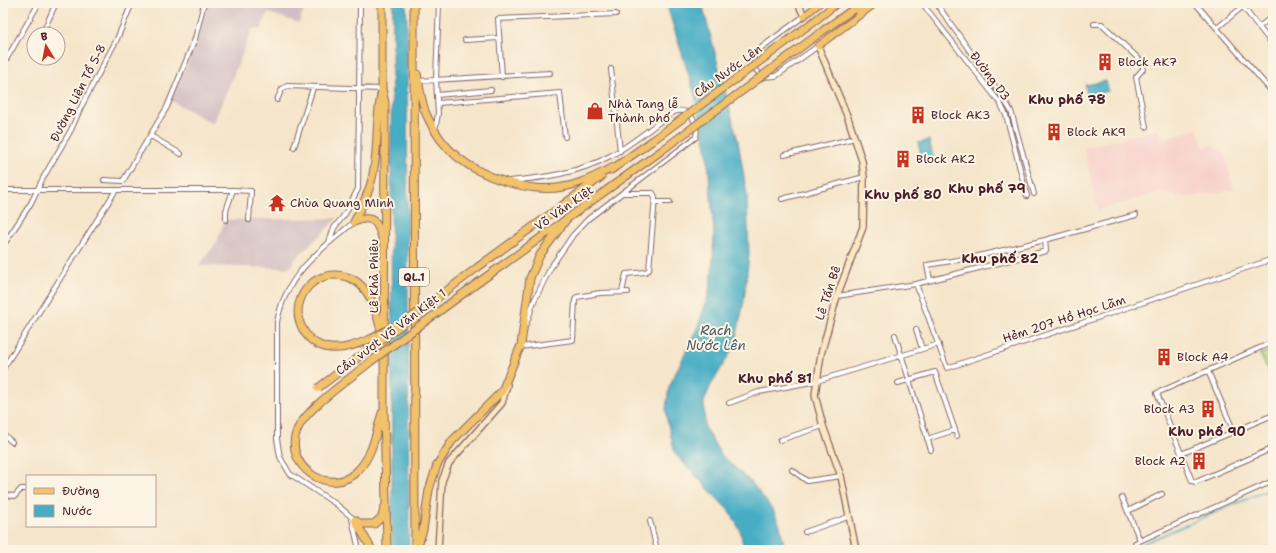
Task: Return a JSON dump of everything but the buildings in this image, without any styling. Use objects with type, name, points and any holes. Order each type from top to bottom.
[{"type":"highway","name":"Lê Khả Phiêu","points":[[382,3],[382,89],[385,103],[386,250],[384,407],[387,550]]},
{"type":"highway","name":"QL.1","points":[[414,3],[413,58],[416,550]]},
{"type":"highway","name":"Cầu Nước Lên","points":[[652,141],[837,3]]},
{"type":"highway","points":[[838,20],[862,3]]},
{"type":"highway","points":[[838,20],[870,3]]},
{"type":"highway","name":"Cầu Nước Lên","points":[[661,151],[838,20]]},
{"type":"highway","points":[[413,58],[426,115],[435,130],[450,151],[463,162],[486,176],[528,187],[563,187],[580,183],[614,167]]},
{"type":"highway","points":[[354,222],[368,193],[374,172],[379,102],[382,89]]},
{"type":"highway","name":"Võ Văn Kiệt","points":[[478,267],[614,167],[652,141]]},
{"type":"highway","name":"Võ Văn Kiệt","points":[[479,282],[661,151]]},
{"type":"highway","points":[[354,222],[364,218],[374,221],[379,228],[386,250]]},
{"type":"highway","points":[[416,550],[423,530],[429,490],[440,460],[452,441],[502,391],[513,368],[523,335],[528,284],[540,255],[566,220]]},
{"type":"highway","points":[[385,343],[374,308],[365,290],[354,280],[341,275],[322,277],[311,283],[303,293],[298,308],[298,315],[304,332],[316,343],[330,348],[347,347],[365,341],[408,316],[478,267]]},
{"type":"highway","points":[[318,388],[478,267]]},
{"type":"highway","name":"Cầu vượt Võ Văn Kiệt 1","points":[[384,407],[371,450],[359,469],[345,479],[330,482],[321,480],[306,471],[296,456],[294,440],[297,429],[306,416],[318,403],[370,362],[479,282]]},
{"type":"highway","points":[[353,519],[362,524],[368,525],[379,521],[384,512],[386,492]]},
{"type":"highway","points":[[353,519],[372,550]]},
{"type":"main road","points":[[804,16],[820,3]]},
{"type":"main road","points":[[818,46],[876,3]]},
{"type":"street","points":[[3,65],[39,3]]},
{"type":"street","points":[[46,26],[56,3]]},
{"type":"street","name":"Đường Liên Tổ 5-8","points":[[3,246],[31,203],[37,189],[71,130],[81,107],[117,39],[132,3]]},
{"type":"street","points":[[3,369],[118,190],[167,107],[195,39],[204,3]]},
{"type":"street","points":[[328,243],[334,228],[345,214],[358,189],[360,3]]},
{"type":"street","points":[[435,130],[438,114],[436,80],[440,3]]},
{"type":"street","points":[[798,3],[804,16],[754,53],[753,66],[762,77],[768,78],[779,75],[818,46]]},
{"type":"street","name":"Đường D3","points":[[922,3],[1000,103],[1006,115],[1027,196]]},
{"type":"street","name":"Đường D3","points":[[936,3],[1001,95],[1011,112],[1034,194]]},
{"type":"street","points":[[1195,3],[1272,87],[1273,93]]},
{"type":"street","points":[[1218,28],[1247,3]]},
{"type":"street","points":[[1243,7],[1273,45]]},
{"type":"street","points":[[502,77],[498,19],[616,14]]},
{"type":"street","points":[[1259,27],[1273,16]]},
{"type":"street","points":[[1094,24],[1102,24],[1143,63],[1143,69],[1136,77],[1146,127]]},
{"type":"street","points":[[466,40],[500,38]]},
{"type":"street","name":"Lê Tấn Bê","points":[[818,46],[855,138],[862,161],[864,177],[864,227],[837,296],[821,354],[814,395],[823,426],[841,476],[848,517],[856,550]]},
{"type":"street","points":[[3,55],[8,55]]},
{"type":"street","points":[[611,69],[620,150]]},
{"type":"street","points":[[418,82],[550,73]]},
{"type":"street","points":[[277,100],[282,89],[287,86],[382,89]]},
{"type":"street","points":[[294,147],[313,88]]},
{"type":"street","points":[[437,95],[491,90]]},
{"type":"street","points":[[438,103],[560,93],[565,137]]},
{"type":"street","points":[[504,181],[527,179],[585,168],[620,150],[674,112],[681,109],[686,111],[694,120],[697,131],[696,137],[588,218],[573,235],[551,267],[538,291],[523,335]]},
{"type":"street","points":[[151,136],[181,154]]},
{"type":"street","points":[[784,155],[855,138]]},
{"type":"street","points":[[782,199],[864,177]]},
{"type":"street","points":[[527,179],[526,183],[528,187]]},
{"type":"street","points":[[104,180],[123,181]]},
{"type":"street","points":[[3,190],[251,191],[248,220]]},
{"type":"street","points":[[226,220],[226,211],[233,190]]},
{"type":"street","points":[[622,193],[653,193],[655,202],[649,270],[646,272],[626,274],[622,292]]},
{"type":"street","points":[[655,202],[670,202]]},
{"type":"street","points":[[930,280],[927,265],[970,258],[1045,240],[1136,215]]},
{"type":"street","points":[[354,222],[302,267],[284,296],[280,306],[277,322],[277,439],[280,457],[290,474],[336,504],[353,519],[359,550]]},
{"type":"street","points":[[837,296],[916,284],[1046,251],[1045,240]]},
{"type":"street","name":"Hẻm 207 Hồ Học Lãm","points":[[916,284],[947,368],[1273,259]]},
{"type":"street","points":[[528,284],[538,291]]},
{"type":"street","points":[[520,347],[571,341],[573,337],[575,300],[577,297],[628,292]]},
{"type":"street","points":[[916,329],[922,349]]},
{"type":"street","points":[[895,335],[931,450]]},
{"type":"street","points":[[1273,342],[1157,393],[1191,480],[1196,482],[1273,448]]},
{"type":"street","points":[[730,403],[759,392],[817,380],[939,344]]},
{"type":"street","points":[[438,550],[442,486],[449,463],[502,403],[513,368]]},
{"type":"street","points":[[1208,371],[1234,432]]},
{"type":"street","points":[[898,383],[935,372],[957,436]]},
{"type":"street","points":[[1181,454],[1272,416],[1273,422]]},
{"type":"street","points":[[780,440],[823,426]]},
{"type":"street","points":[[927,438],[955,430]]},
{"type":"street","points":[[3,434],[12,442]]},
{"type":"street","points":[[792,470],[807,481],[841,476]]},
{"type":"street","points":[[1135,542],[1273,481]]},
{"type":"street","points":[[3,495],[15,496],[21,489],[26,489]]},
{"type":"street","points":[[1128,511],[1162,494]]},
{"type":"street","points":[[1122,498],[1140,540]]},
{"type":"street","points":[[805,532],[848,517]]},
{"type":"street","points":[[650,521],[656,550]]},
{"type":"shaded area","points":[[208,3],[307,3],[299,23],[268,13],[261,30],[253,28],[213,124],[170,100],[195,47]]},
{"type":"shaded area","points":[[556,3],[628,3],[628,4],[559,8]]},
{"type":"shaded area","points":[[1158,129],[1163,138],[1198,129],[1203,147],[1213,145],[1225,155],[1234,190],[1189,197],[1157,193],[1098,210],[1084,148]]},
{"type":"shaded area","points":[[338,218],[297,257],[289,268],[199,266],[217,242],[225,220]]},
{"type":"green space","points":[[1271,349],[1273,354],[1273,371],[1269,373],[1260,354]]},
{"type":"water","points":[[393,3],[406,3],[407,23],[409,550],[392,550],[391,130]]},
{"type":"water","name":"Rạch Nước Lên","points":[[666,3],[702,3],[738,141],[747,195],[749,255],[744,301],[735,345],[710,387],[704,402],[705,428],[722,456],[752,483],[773,510],[780,525],[785,550],[744,550],[740,530],[730,512],[675,454],[667,420],[666,408],[669,387],[698,326],[708,296],[712,275],[714,232],[707,152],[695,95]]},
{"type":"water","points":[[1106,81],[1109,91],[1087,96],[1085,85]]},
{"type":"water","points":[[929,140],[934,160],[923,163],[918,143]]},
{"type":"waterway","points":[[1128,550],[1268,490]]},
{"type":"place","name":"Block AK7","points":[[1105,62]]},
{"type":"place","name":"Nhà Tang lễ Thành phố","points":[[595,111]]},
{"type":"place","name":"Block AK3","points":[[918,115]]},
{"type":"place","name":"Block AK9","points":[[1054,132]]},
{"type":"place","name":"Block AK2","points":[[903,159]]},
{"type":"place","name":"Chùa Quang Minh","points":[[277,203]]},
{"type":"place","name":"Block A4","points":[[1164,357]]},
{"type":"place","name":"Block A3","points":[[1208,409]]},
{"type":"place","name":"Block A2","points":[[1199,461]]},
{"type":"district","name":"Khu phố 78","points":[[1067,99]]},
{"type":"district","name":"Khu phố 79","points":[[987,188]]},
{"type":"district","name":"Khu phố 80","points":[[903,194]]},
{"type":"district","name":"Khu phố 82","points":[[1000,258]]},
{"type":"district","name":"Khu phố 81","points":[[775,378]]},
{"type":"district","name":"Khu phố 90","points":[[1207,431]]}]
